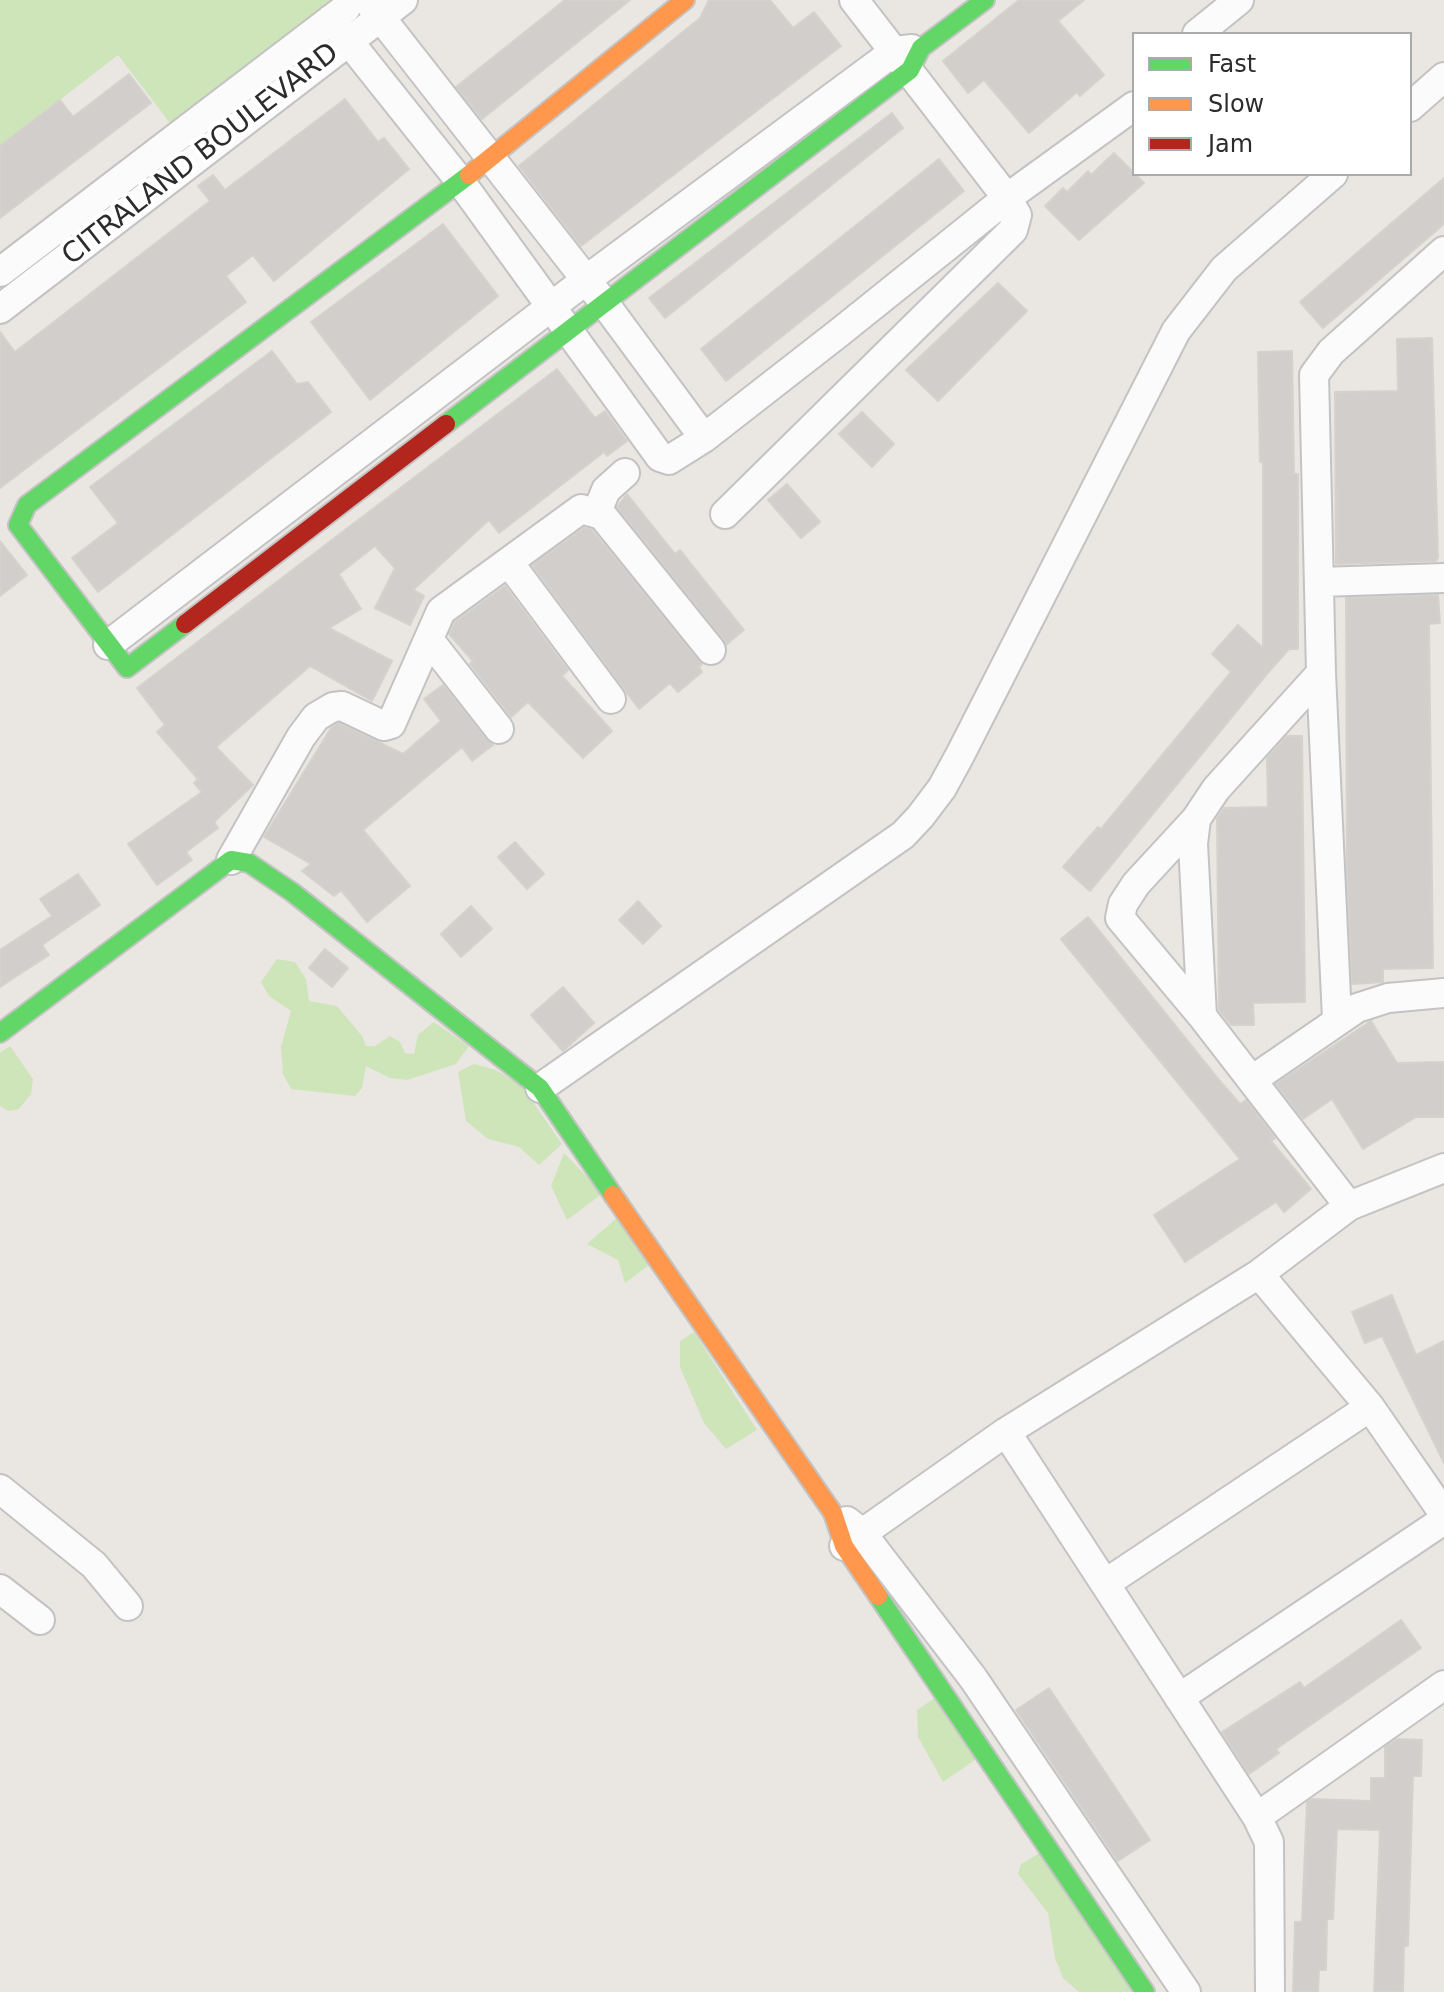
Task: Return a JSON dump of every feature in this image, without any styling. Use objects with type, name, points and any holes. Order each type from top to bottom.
[{"type":"street","name":"CITRALAND BOULEVARD","points":[[0,272],[356,0]]},
{"type":"street","points":[[685,0],[491,159],[27,505],[18,525],[108,645],[130,668],[568,334],[908,57]]},
{"type":"street","points":[[725,514],[1013,230],[1017,215],[908,57],[854,0]]},
{"type":"street","points":[[108,645],[586,280],[908,57],[985,0]]},
{"type":"street","points":[[1199,32],[1239,0]]},
{"type":"street","name":"CITRALAND BOULEVARD","points":[[0,309],[349,41],[384,6]]},
{"type":"street","points":[[384,6],[491,159],[605,304],[704,438]]},
{"type":"street","points":[[331,19],[460,181],[660,457],[673,459],[840,332],[1007,198],[1132,107]]},
{"type":"street","points":[[1412,105],[1444,77]]},
{"type":"street","points":[[540,1088],[903,835],[920,817],[960,755],[1176,331],[1224,269],[1331,176]]},
{"type":"street","points":[[1444,251],[1444,267]]},
{"type":"street","points":[[1337,1019],[1321,673],[1314,383],[1317,367],[1444,251]]},
{"type":"street","points":[[840,332],[869,369]]},
{"type":"street","points":[[347,463],[365,488]]},
{"type":"street","points":[[597,512],[606,490],[625,473]]},
{"type":"street","points":[[0,1033],[231,860],[301,737],[316,717],[342,706],[384,726],[391,724],[430,641],[435,622],[447,605],[510,564],[576,511],[597,512],[711,650]]},
{"type":"street","points":[[510,564],[611,699]]},
{"type":"street","points":[[1320,582],[1444,578]]},
{"type":"street","points":[[430,641],[499,729]]},
{"type":"street","points":[[1321,673],[1216,789],[1196,819],[1136,884],[1123,904],[1120,918],[1202,1016],[1349,1206]]},
{"type":"street","points":[[1196,819],[1193,844],[1202,1016]]},
{"type":"street","points":[[231,860],[249,863],[266,873],[540,1088],[833,1513],[973,1678],[1186,1992]]},
{"type":"street","points":[[1252,1080],[1337,1019],[1388,998],[1444,993]]},
{"type":"street","points":[[853,1539],[1006,1432],[1259,1274],[1349,1206],[1444,1168]]},
{"type":"street","points":[[1179,1698],[1444,1517],[1370,1407],[1259,1274]]},
{"type":"street","points":[[1106,1583],[1370,1407]]},
{"type":"street","points":[[1006,1432],[1257,1817],[1269,1842],[1270,1992]]},
{"type":"street","points":[[0,1489],[94,1565],[128,1606]]},
{"type":"street","points":[[853,1539],[1145,1992]]},
{"type":"street","points":[[0,1589],[40,1620]]},
{"type":"street","points":[[1257,1817],[1444,1685]]},
{"type":"green space","points":[[0,0],[331,0],[170,123],[118,55],[0,146]]},
{"type":"green space","points":[[277,959],[295,962],[306,979],[309,1001],[337,1006],[362,1036],[366,1046],[375,1046],[390,1036],[400,1042],[405,1053],[414,1054],[418,1035],[434,1022],[469,1046],[456,1064],[407,1080],[390,1078],[366,1066],[362,1088],[355,1096],[291,1089],[283,1074],[281,1047],[291,1011],[269,996],[261,982]]},
{"type":"green space","points":[[10,1046],[33,1079],[31,1094],[19,1109],[8,1111],[0,1106],[0,1053]]},
{"type":"green space","points":[[474,1064],[496,1070],[522,1086],[562,1144],[539,1165],[519,1147],[488,1139],[466,1121],[458,1072]]},
{"type":"green space","points":[[564,1153],[603,1193],[567,1220],[551,1186]]},
{"type":"green space","points":[[619,1216],[652,1263],[625,1283],[618,1260],[587,1244]]},
{"type":"green space","points":[[694,1332],[757,1430],[726,1449],[704,1423],[680,1367],[680,1341]]},
{"type":"green space","points":[[938,1696],[979,1757],[943,1782],[918,1737],[917,1710]]},
{"type":"green space","points":[[1045,1850],[1139,1992],[1079,1992],[1063,1978],[1055,1958],[1048,1913],[1018,1874],[1021,1864]]},
{"type":"building","points":[[565,0],[630,0],[482,119],[456,87]]},
{"type":"building","points":[[709,0],[770,0],[793,28],[814,12],[841,46],[581,246],[519,166],[700,18]]},
{"type":"building","points":[[1019,0],[1084,0],[1058,21],[1104,75],[1080,96],[1077,92],[1029,133],[984,80],[968,93],[943,61]]},
{"type":"building","points":[[129,74],[151,103],[0,218],[0,146],[60,100],[73,117]]},
{"type":"building","points":[[345,99],[378,142],[384,138],[409,169],[274,281],[253,255],[226,276],[246,302],[0,488],[0,332],[15,352],[210,201],[198,186],[213,175],[225,190]]},
{"type":"building","points":[[892,113],[903,128],[665,318],[649,298]]},
{"type":"building","points":[[1114,153],[1132,171],[1132,176],[1137,176],[1144,183],[1079,240],[1045,206],[1063,188],[1067,192],[1088,171],[1091,175]]},
{"type":"building","points":[[939,159],[964,191],[726,381],[701,349]]},
{"type":"building","points":[[1444,178],[1444,224],[1323,328],[1300,302]]},
{"type":"building","points":[[443,224],[498,296],[370,400],[311,322]]},
{"type":"building","points":[[998,283],[1027,311],[938,401],[906,370]]},
{"type":"building","points":[[1432,338],[1438,558],[1436,561],[1336,564],[1335,392],[1398,391],[1397,339]]},
{"type":"building","points":[[272,351],[297,384],[308,382],[331,412],[98,592],[72,558],[118,523],[90,487]]},
{"type":"building","points":[[1292,351],[1294,474],[1298,474],[1298,649],[1289,649],[1266,675],[1090,891],[1063,867],[1098,827],[1101,829],[1231,672],[1212,654],[1238,625],[1263,648],[1263,462],[1260,462],[1258,352]]},
{"type":"building","points":[[557,369],[595,418],[605,411],[627,441],[607,456],[604,452],[499,533],[489,520],[413,590],[424,596],[410,625],[375,608],[395,568],[375,546],[339,574],[361,609],[329,628],[392,661],[372,701],[310,666],[216,747],[253,785],[214,822],[218,828],[186,852],[192,860],[157,885],[128,844],[202,792],[194,783],[198,779],[157,732],[165,725],[137,688]]},
{"type":"building","points":[[862,412],[894,444],[872,467],[839,434]]},
{"type":"building","points":[[787,484],[820,522],[801,538],[768,500]]},
{"type":"building","points":[[627,494],[675,554],[680,550],[744,630],[727,644],[617,507]]},
{"type":"building","points":[[584,528],[592,530],[702,664],[699,667],[702,672],[678,692],[670,683],[639,709],[532,565]]},
{"type":"building","points":[[0,541],[27,575],[0,596]]},
{"type":"building","points":[[505,586],[568,670],[562,676],[612,731],[583,758],[528,702],[511,717],[470,664],[473,661],[449,634],[455,622]]},
{"type":"building","points":[[1438,595],[1440,623],[1429,624],[1433,968],[1383,969],[1383,982],[1352,984],[1347,874],[1346,598]]},
{"type":"building","points":[[443,685],[493,745],[472,761],[462,747],[363,830],[410,886],[367,922],[341,890],[334,896],[302,871],[311,864],[264,837],[331,728],[339,723],[403,754],[441,721],[424,699]]},
{"type":"building","points":[[1287,736],[1302,736],[1305,1002],[1253,1003],[1254,1025],[1231,1025],[1219,1010],[1217,819],[1224,808],[1268,807],[1267,758]]},
{"type":"building","points":[[515,842],[544,874],[527,889],[498,857]]},
{"type":"building","points":[[78,874],[100,905],[42,945],[49,955],[0,987],[0,950],[52,916],[40,899]]},
{"type":"building","points":[[638,901],[661,926],[643,944],[619,920]]},
{"type":"building","points":[[471,906],[492,929],[461,957],[441,934]]},
{"type":"building","points":[[1088,917],[1219,1080],[1240,1104],[1246,1100],[1275,1138],[1271,1141],[1311,1189],[1284,1212],[1276,1202],[1185,1262],[1154,1215],[1240,1159],[1061,939]]},
{"type":"building","points":[[325,949],[348,968],[332,987],[309,968]]},
{"type":"building","points":[[563,987],[594,1023],[563,1051],[531,1015]]},
{"type":"building","points":[[1371,1021],[1397,1063],[1444,1062],[1444,1117],[1416,1117],[1363,1149],[1332,1099],[1303,1119],[1276,1084]]},
{"type":"building","points":[[1392,1295],[1416,1355],[1444,1341],[1444,1463],[1382,1336],[1365,1343],[1352,1312]]},
{"type":"building","points":[[1401,1620],[1421,1648],[1276,1749],[1279,1753],[1249,1774],[1222,1732],[1300,1682],[1304,1688]]},
{"type":"building","points":[[1049,1688],[1150,1840],[1118,1861],[1016,1710]]},
{"type":"building","points":[[1397,1739],[1422,1740],[1421,1776],[1413,1776],[1408,1946],[1404,1946],[1403,1992],[1374,1992],[1380,1830],[1337,1829],[1333,1919],[1327,1919],[1326,1970],[1319,1970],[1318,1992],[1293,1992],[1295,1922],[1302,1922],[1307,1802],[1312,1799],[1371,1801],[1371,1778],[1385,1778],[1385,1747]]},
{"type":"traffic: fast","points":[[446,424],[910,70],[921,48],[985,0]]},
{"type":"traffic: fast","points":[[185,624],[127,668],[18,525],[27,505],[469,175]]},
{"type":"traffic: fast","points":[[0,1033],[231,860],[249,863],[292,892],[540,1088],[613,1195]]},
{"type":"traffic: fast","points":[[878,1596],[1145,1992]]},
{"type":"traffic: slow","points":[[469,175],[685,0]]},
{"type":"traffic: slow","points":[[613,1195],[833,1513],[844,1546],[878,1596]]},
{"type":"traffic: jam","points":[[185,624],[446,424]]}]
